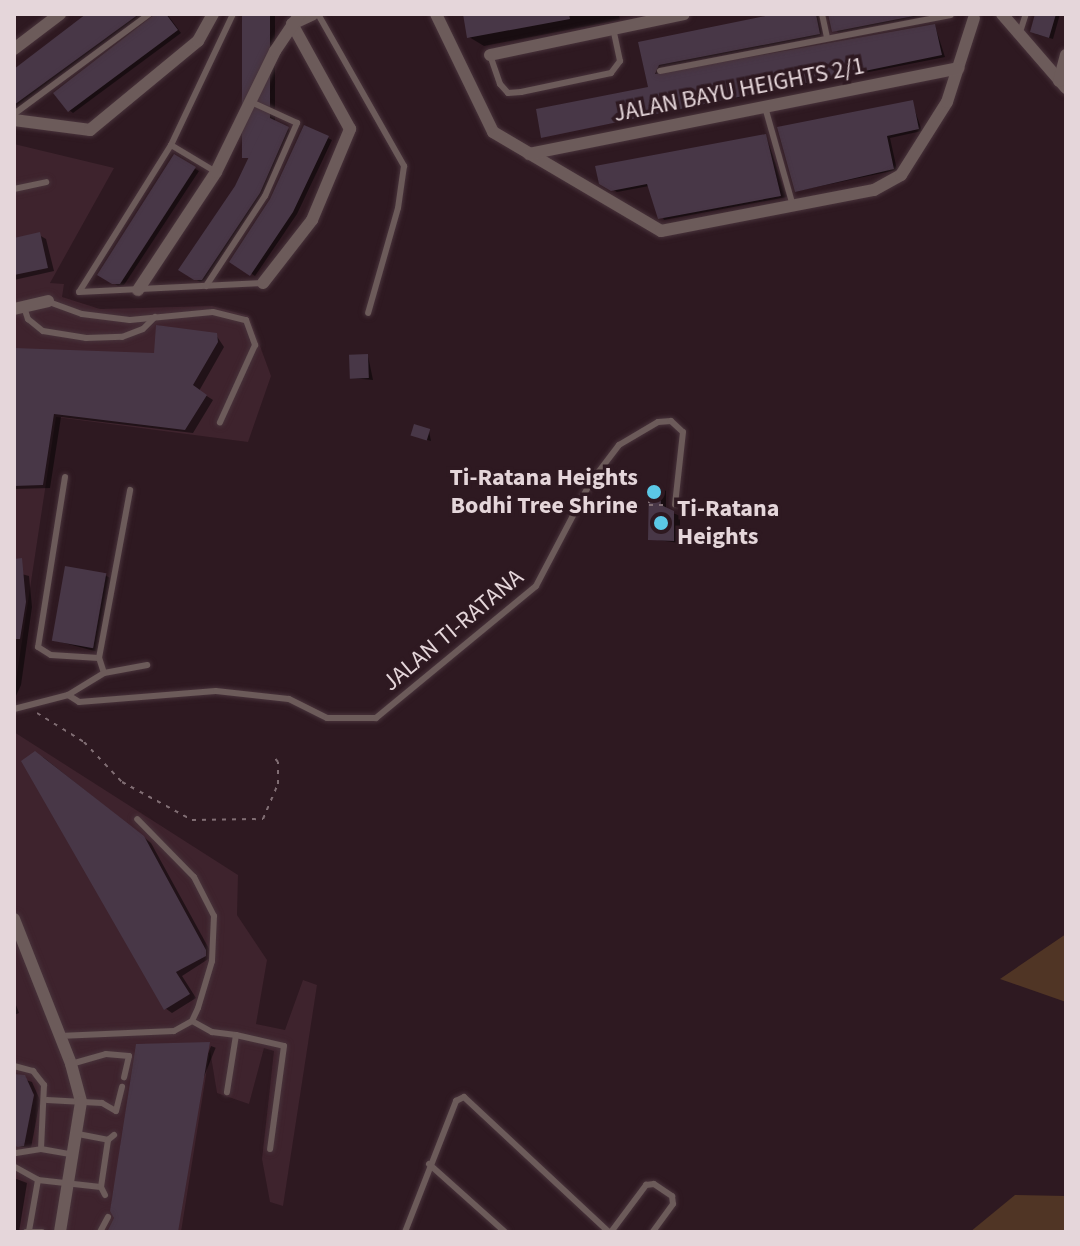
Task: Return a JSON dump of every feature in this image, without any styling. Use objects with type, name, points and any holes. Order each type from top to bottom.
[{"type":"street","points":[[14,49],[60,14]]},
{"type":"street","points":[[14,117],[90,130],[198,41],[213,14]]},
{"type":"street","points":[[293,17],[316,14]]},
{"type":"street","points":[[436,14],[493,132],[661,231],[874,190],[901,175],[947,102],[974,18]]},
{"type":"street","points":[[490,55],[613,29],[635,19],[684,14]]},
{"type":"street","points":[[1002,14],[1062,85]]},
{"type":"street","points":[[138,290],[216,172],[293,17]]},
{"type":"street","points":[[263,283],[312,220],[350,129],[293,17]]},
{"type":"street","points":[[1062,85],[1066,55]]},
{"type":"street","name":"JALAN BAYU HEIGHTS 2/1","points":[[529,154],[958,68]]},
{"type":"street","points":[[19,308],[48,301]]},
{"type":"street","points":[[14,919],[71,1064],[81,1102],[60,1232]]},
{"type":"lane","points":[[14,117],[149,14]]},
{"type":"lane","points":[[233,14],[171,145],[79,292],[263,283]]},
{"type":"lane","points":[[316,14],[404,166],[398,208],[368,313]]},
{"type":"lane","points":[[822,14],[827,37]]},
{"type":"lane","points":[[1019,36],[1026,14]]},
{"type":"lane","points":[[660,71],[951,15]]},
{"type":"lane","points":[[490,55],[500,84],[508,93],[611,73],[620,61],[613,29]]},
{"type":"lane","points":[[206,286],[265,196],[297,123],[251,102]]},
{"type":"lane","points":[[765,107],[793,206]]},
{"type":"lane","points":[[171,145],[216,172]]},
{"type":"lane","points":[[14,189],[46,182]]},
{"type":"lane","points":[[48,301],[82,314],[155,317],[213,312],[246,320],[255,345],[220,422]]},
{"type":"lane","points":[[19,308],[43,331],[86,338],[122,337],[143,329],[155,317]]},
{"type":"lane","name":"JALAN TI-RATANA","points":[[68,695],[79,702],[216,691],[289,699],[327,718],[376,718],[536,586],[590,483],[619,445],[658,422],[671,421],[683,432],[675,505]]},
{"type":"lane","points":[[65,477],[38,647],[51,655],[99,658]]},
{"type":"lane","points":[[104,673],[99,658],[130,490]]},
{"type":"lane","points":[[14,709],[68,695],[104,673],[147,665]]},
{"type":"lane","points":[[59,1036],[174,1031],[192,1021],[212,961],[214,916],[194,877],[137,819]]},
{"type":"lane","points":[[192,1021],[212,1032],[284,1046],[270,1149]]},
{"type":"lane","points":[[227,1092],[236,1035]]},
{"type":"lane","points":[[71,1064],[106,1054],[129,1056],[124,1077]]},
{"type":"lane","points":[[14,1066],[33,1071],[44,1085],[47,1100],[41,1149]]},
{"type":"lane","points":[[47,1100],[102,1103],[116,1111],[122,1087]]},
{"type":"lane","points":[[405,1232],[456,1101],[464,1097],[610,1232],[646,1185],[654,1184],[672,1196],[673,1204],[653,1232]]},
{"type":"lane","points":[[78,1134],[111,1137],[101,1187],[105,1195]]},
{"type":"lane","points":[[16,1153],[41,1149],[74,1155]]},
{"type":"lane","points":[[429,1164],[505,1232]]},
{"type":"lane","points":[[15,1167],[38,1180],[101,1187]]},
{"type":"lane","points":[[38,1180],[27,1231],[42,1232]]},
{"type":"lane","points":[[100,1232],[108,1217]]},
{"type":"path","points":[[649,499],[649,505],[675,505]]},
{"type":"path","points":[[26,706],[84,742],[122,782],[192,820],[227,824],[263,819],[278,784],[278,762],[273,756]]},
{"type":"shaded area","points":[[14,144],[114,168],[50,283],[64,284],[62,297],[100,309],[212,306],[249,316],[271,376],[248,442],[56,417],[14,694]]},
{"type":"shaded area","points":[[14,732],[238,875],[237,915],[267,960],[256,1024],[285,1030],[303,980],[317,985],[283,1206],[270,1202],[262,1159],[274,1051],[264,1048],[249,1104],[217,1093],[210,1050],[181,1232],[14,1232]]},
{"type":"shaded area","points":[[1066,934],[1066,1002],[1000,979]]},
{"type":"shaded area","points":[[1015,1195],[1066,1196],[1066,1232],[970,1232]]},
{"type":"building","points":[[86,14],[139,14],[14,105],[14,69]]},
{"type":"building","points":[[155,14],[166,14],[178,30],[68,112],[53,93]]},
{"type":"building","points":[[242,14],[270,14],[270,158],[242,158]]},
{"type":"building","points":[[463,14],[569,14],[570,19],[467,38]]},
{"type":"building","points":[[775,14],[816,14],[820,34],[659,65],[655,74],[935,24],[942,55],[541,138],[536,109],[648,87],[638,42]]},
{"type":"building","points":[[828,14],[924,14],[832,32]]},
{"type":"building","points":[[1035,14],[1056,14],[1049,38],[1030,32]]},
{"type":"building","points":[[913,100],[919,129],[887,136],[894,169],[795,192],[777,127]]},
{"type":"building","points":[[268,117],[289,127],[260,193],[202,280],[194,280],[178,270],[235,186]]},
{"type":"building","points":[[304,125],[329,136],[293,212],[250,276],[229,262],[270,199]]},
{"type":"building","points":[[766,134],[781,196],[658,219],[647,184],[611,191],[599,184],[595,166]]},
{"type":"building","points":[[174,154],[196,167],[120,284],[112,284],[97,275]]},
{"type":"building","points":[[40,232],[48,268],[14,275],[14,238]]},
{"type":"building","points":[[156,325],[217,333],[218,342],[193,385],[207,395],[185,430],[54,414],[43,485],[14,486],[14,348],[154,353]]},
{"type":"building","points":[[368,354],[369,378],[350,379],[349,355]]},
{"type":"building","points":[[414,424],[430,429],[427,440],[410,435]]},
{"type":"building","name":"Ti-Ratana Heights","points":[[649,485],[660,485],[661,505],[674,511],[674,541],[648,540]]},
{"type":"building","points":[[22,558],[26,602],[20,639],[14,639],[14,559]]},
{"type":"building","points":[[65,566],[106,573],[93,648],[52,641]]},
{"type":"building","points":[[35,751],[144,836],[206,950],[206,956],[176,972],[190,994],[164,1010],[21,761]]},
{"type":"building","points":[[210,1042],[178,1232],[107,1232],[114,1218],[110,1211],[136,1044]]},
{"type":"building","points":[[14,1074],[25,1075],[34,1095],[24,1146],[18,1147],[14,1146]]},
{"type":"place","name":"Ti-Ratana Heights Bodhi Tree Shrine","points":[[654,492]]},
{"type":"place","name":"Ti-Ratana Heights","points":[[661,523]]}]
